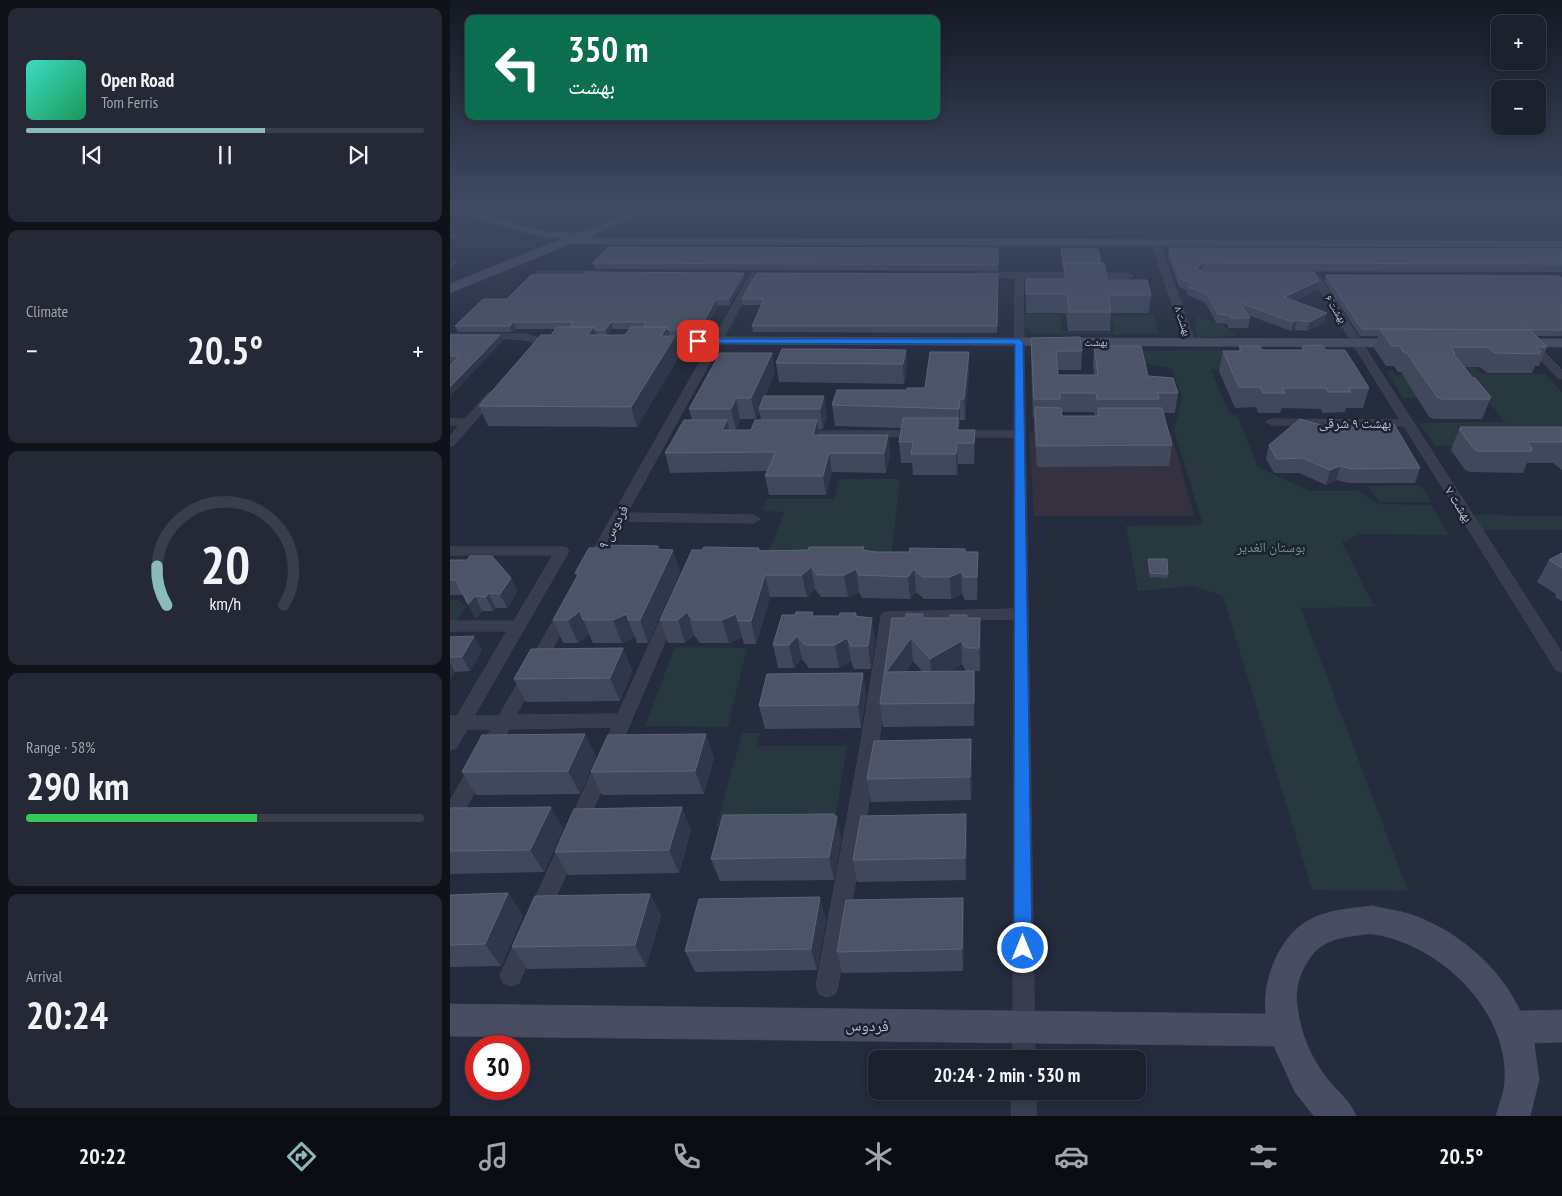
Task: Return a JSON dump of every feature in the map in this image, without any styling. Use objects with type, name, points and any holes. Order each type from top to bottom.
[{"type":"main road","points":[[450,281],[496,260]]},
{"type":"main road","points":[[450,289],[515,260]]},
{"type":"main road","name":"بهشت","points":[[717,341],[1414,343]]},
{"type":"main road","points":[[1501,343],[1562,343]]},
{"type":"main road","points":[[1339,1116],[1325,1104],[1298,1067],[1284,1030],[1280,997],[1286,968],[1300,944],[1320,928],[1356,919],[1395,923],[1408,927],[1440,943],[1469,966],[1494,994],[1512,1027],[1522,1064],[1520,1101],[1513,1116]]},
{"type":"main road","name":"فردوس","points":[[450,1020],[1284,1030]]},
{"type":"main road","points":[[1512,1027],[1562,1026]]},
{"type":"street","name":"بهشت ۸","points":[[1162,260],[1190,342]]},
{"type":"street","points":[[540,274],[609,274]]},
{"type":"street","name":"فردوس ۹","points":[[585,576],[754,275]]},
{"type":"street","points":[[970,276],[1129,276]]},
{"type":"street","points":[[1019,276],[1019,342],[1023,427],[1021,614],[1024,1050]]},
{"type":"street","name":"بهشت ۶","points":[[1315,276],[1357,342]]},
{"type":"street","points":[[450,337],[524,337],[537,344],[560,341]]},
{"type":"street","name":"بهشت","points":[[648,341],[717,341]]},
{"type":"street","name":"بهشت ۷","points":[[1357,342],[1562,666]]},
{"type":"street","points":[[1530,343],[1562,376]]},
{"type":"street","points":[[450,443],[501,385]]},
{"type":"street","points":[[450,422],[468,422]]},
{"type":"street","name":"بهشت ۹ شرقی","points":[[1272,422],[1407,423]]},
{"type":"street","points":[[793,434],[935,434],[1023,427]]},
{"type":"street","points":[[619,517],[753,519]]},
{"type":"street","points":[[450,552],[562,551],[518,626],[456,723],[450,743]]},
{"type":"street","points":[[450,818],[571,602]]},
{"type":"street","points":[[511,975],[676,602]]},
{"type":"street","points":[[827,986],[869,748],[888,617],[1021,614]]},
{"type":"street","points":[[450,626],[518,626]]},
{"type":"street","points":[[456,723],[624,720]]},
{"type":"street","points":[[1024,1100],[1024,1116]]},
{"type":"shaded area","points":[[1171,432],[1194,516],[1034,516],[1029,433]]},
{"type":"green space","points":[[1024,314],[1060,314],[1062,331],[1114,332],[1111,316],[1154,315],[1159,334],[1035,334],[1025,329]]},
{"type":"green space","points":[[1195,317],[1224,326],[1236,336],[1196,338]]},
{"type":"green space","name":"بوستان الغدیر","points":[[1227,350],[1235,369],[1211,369],[1230,415],[1237,415],[1258,467],[1310,491],[1358,491],[1378,504],[1431,505],[1449,535],[1360,534],[1342,542],[1374,607],[1301,608],[1408,891],[1312,890],[1223,596],[1193,586],[1138,591],[1126,526],[1203,525],[1174,430],[1182,397],[1172,369],[1140,362],[1137,351]]},
{"type":"green space","points":[[1474,366],[1487,374],[1545,374],[1562,392],[1562,445],[1435,446],[1419,423],[1505,422],[1486,399],[1480,397],[1403,398],[1386,371],[1393,371],[1396,375],[1448,375],[1462,367]]},
{"type":"green space","points":[[839,479],[900,479],[891,556],[767,556],[784,512],[762,511],[767,499],[834,499]]},
{"type":"green space","points":[[1420,485],[1432,502],[1380,502],[1368,486]]},
{"type":"green space","points":[[1474,515],[1562,516],[1562,530],[1483,530]]},
{"type":"green space","points":[[450,600],[458,600],[466,607],[450,630]]},
{"type":"green space","points":[[675,647],[747,648],[728,727],[645,726]]},
{"type":"green space","points":[[742,733],[760,733],[757,746],[847,746],[834,827],[716,827]]},
{"type":"building","points":[[596,260],[998,260],[998,265],[593,263]]},
{"type":"building","points":[[1062,260],[1100,260],[1101,263],[1064,263],[1063,265]]},
{"type":"building","points":[[1173,260],[1562,260],[1562,264],[1203,263],[1198,266],[1198,269],[1203,272],[1314,272],[1319,281],[1284,297],[1327,313],[1309,322],[1297,320],[1293,322],[1240,303],[1250,318],[1231,318],[1229,315],[1218,314],[1207,294],[1188,287],[1194,284],[1180,279]]},
{"type":"building","points":[[1064,263],[1104,263],[1107,280],[1147,280],[1151,295],[1109,295],[1111,312],[1069,312],[1067,294],[1026,294],[1026,279],[1066,279]]},
{"type":"building","points":[[585,272],[744,273],[729,299],[716,299],[703,323],[681,323],[676,330],[668,330],[667,327],[643,327],[646,322],[611,322],[605,330],[595,330],[594,327],[570,327],[573,322],[513,322],[510,326],[455,326],[483,299],[507,299],[531,275],[583,275]]},
{"type":"building","points":[[757,273],[998,274],[997,326],[752,326],[764,299],[742,299]]},
{"type":"building","points":[[1326,275],[1559,276],[1562,278],[1562,330],[1362,329]]},
{"type":"building","points":[[557,327],[594,327],[587,335],[625,335],[631,327],[667,327],[661,336],[675,336],[631,407],[479,406],[541,335],[551,335]]},
{"type":"building","points":[[1380,329],[1530,330],[1547,347],[1536,347],[1541,352],[1539,352],[1540,354],[1495,353],[1487,347],[1451,347],[1455,353],[1453,353],[1473,378],[1491,397],[1489,397],[1490,399],[1441,399],[1437,397],[1407,353],[1404,353],[1400,346],[1392,346]]},
{"type":"building","points":[[450,335],[500,335],[450,387],[450,365],[460,356],[450,356]]},
{"type":"building","points":[[1080,337],[1082,351],[1056,351],[1058,375],[1098,375],[1094,346],[1141,346],[1148,376],[1173,378],[1178,393],[1157,393],[1159,399],[1097,399],[1096,393],[1060,393],[1060,399],[1034,399],[1031,338]]},
{"type":"building","points":[[1322,345],[1326,350],[1345,350],[1369,388],[1348,388],[1351,392],[1328,392],[1326,388],[1282,388],[1285,393],[1263,393],[1260,387],[1239,387],[1223,351],[1242,351],[1239,346],[1260,346],[1262,350],[1305,350],[1302,346]]},
{"type":"building","points":[[782,349],[906,350],[903,364],[776,363]]},
{"type":"building","points":[[930,352],[969,352],[964,399],[960,399],[959,409],[832,405],[837,390],[907,390],[907,388],[925,388]]},
{"type":"building","points":[[720,353],[772,353],[751,398],[736,398],[731,409],[689,409]]},
{"type":"building","points":[[764,396],[824,396],[820,409],[759,409]]},
{"type":"building","points":[[1035,407],[1061,408],[1062,416],[1099,416],[1098,408],[1162,408],[1172,445],[1037,446]]},
{"type":"building","points":[[903,418],[958,418],[957,430],[975,430],[974,443],[957,443],[956,454],[911,454],[913,442],[899,442]]},
{"type":"building","points":[[1300,419],[1345,432],[1341,425],[1394,424],[1420,468],[1352,469],[1340,466],[1330,470],[1303,458],[1277,459],[1269,445]]},
{"type":"building","points":[[684,420],[727,420],[722,430],[751,430],[755,420],[817,420],[813,435],[888,435],[884,453],[829,453],[823,476],[765,476],[776,452],[665,453]]},
{"type":"building","points":[[1460,427],[1562,427],[1562,442],[1527,442],[1533,449],[1530,449],[1532,451],[1478,451],[1474,449],[1459,429],[1462,429]]},
{"type":"building","points":[[603,545],[658,546],[657,549],[673,550],[640,620],[628,620],[627,614],[613,620],[583,620],[580,611],[568,620],[553,620],[579,573],[575,573],[589,548],[602,548]]},
{"type":"building","points":[[704,547],[759,548],[758,551],[808,550],[809,547],[864,547],[863,550],[875,552],[909,552],[910,548],[965,549],[965,552],[978,552],[977,577],[964,577],[961,572],[950,577],[922,577],[914,569],[908,577],[859,575],[856,569],[844,575],[817,575],[811,567],[802,575],[765,575],[751,621],[738,621],[736,614],[722,620],[693,620],[687,612],[678,620],[660,620],[692,550],[702,550]]},
{"type":"building","points":[[1562,553],[1562,568],[1549,560]]},
{"type":"building","points":[[470,556],[492,556],[511,578],[500,594],[488,593],[486,597],[475,596],[468,604],[456,580],[450,580],[450,560],[467,560]]},
{"type":"building","points":[[1148,559],[1167,559],[1168,574],[1150,573]]},
{"type":"building","points":[[796,612],[813,612],[812,616],[839,616],[840,613],[856,613],[855,616],[872,618],[868,646],[851,646],[847,638],[835,645],[805,645],[797,636],[789,645],[773,645],[782,615],[795,615]]},
{"type":"building","points":[[906,614],[923,614],[922,618],[950,618],[950,615],[967,615],[966,618],[980,618],[979,648],[966,648],[961,641],[930,659],[911,638],[886,672],[974,671],[974,703],[880,704],[892,618],[906,618]]},
{"type":"building","points":[[474,636],[462,657],[450,657],[450,637]]},
{"type":"building","points":[[623,648],[610,678],[514,679],[531,649]]},
{"type":"building","points":[[863,673],[858,705],[759,706],[767,674]]},
{"type":"building","points":[[585,734],[568,771],[462,772],[482,735]]},
{"type":"building","points":[[706,734],[695,771],[591,772],[608,735]]},
{"type":"building","points":[[971,739],[970,777],[867,779],[874,741]]},
{"type":"building","points":[[551,807],[530,850],[450,851],[450,808]]},
{"type":"building","points":[[682,807],[669,850],[555,852],[574,809]]},
{"type":"building","points":[[834,814],[834,816],[837,816],[829,857],[711,859],[723,815]]},
{"type":"building","points":[[966,814],[965,858],[853,860],[861,816]]},
{"type":"building","points":[[508,893],[485,944],[450,945],[450,895]]},
{"type":"building","points":[[650,894],[635,945],[512,947],[535,896]]},
{"type":"building","points":[[820,897],[811,949],[685,951],[699,899]]},
{"type":"building","points":[[963,898],[962,949],[837,952],[846,900]]},
{"type":"route","points":[[698,341],[1019,342],[1023,948]]}]
